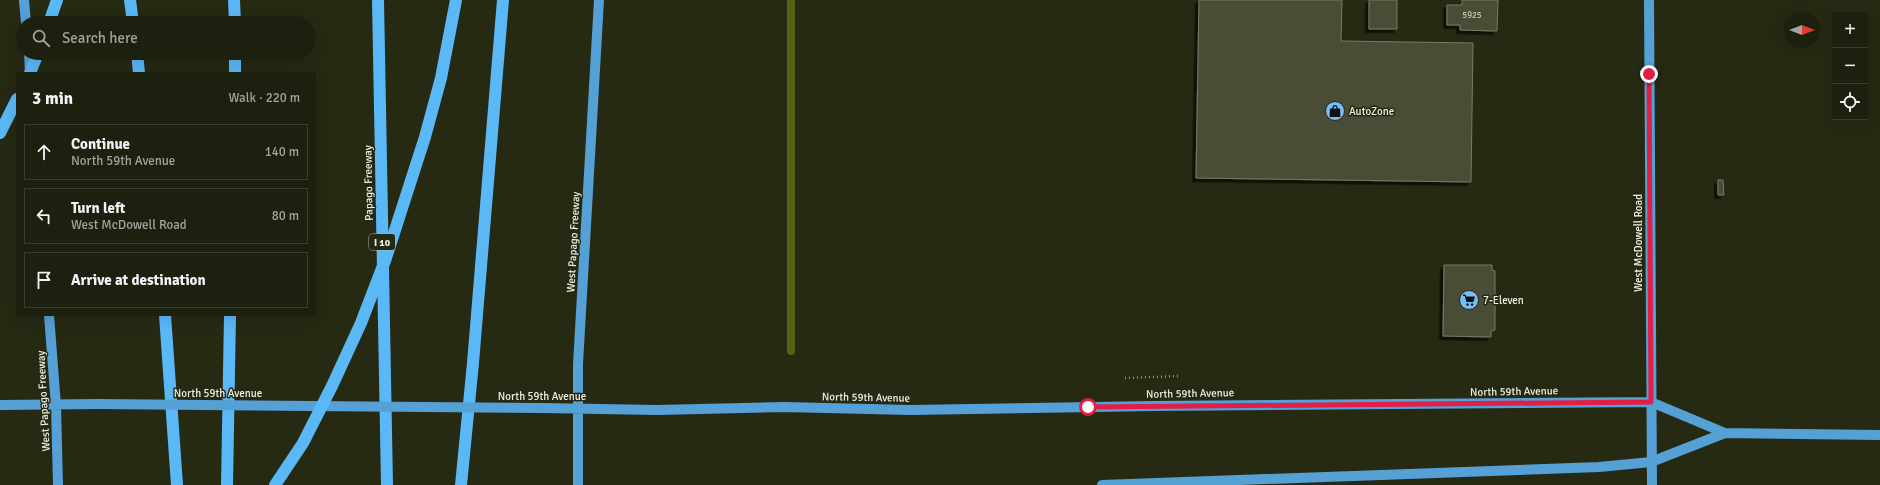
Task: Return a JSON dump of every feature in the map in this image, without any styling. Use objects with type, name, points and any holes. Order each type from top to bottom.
[{"type":"highway","points":[[51,16],[57,0]]},
{"type":"highway","points":[[130,0],[132,16]]},
{"type":"highway","points":[[234,0],[235,16]]},
{"type":"highway","name":"Papago Freeway","points":[[378,0],[387,485]]},
{"type":"highway","points":[[275,485],[303,443],[332,386],[361,323],[383,265],[425,137],[441,78],[456,0]]},
{"type":"highway","points":[[461,485],[503,0]]},
{"type":"highway","points":[[30,72],[35,60]]},
{"type":"highway","points":[[137,60],[139,72]]},
{"type":"highway","points":[[235,60],[235,72]]},
{"type":"highway","points":[[0,133],[16,101]]},
{"type":"highway","points":[[165,316],[177,485]]},
{"type":"highway","points":[[227,485],[230,316]]},
{"type":"main road","points":[[24,0],[25,16]]},
{"type":"main road","name":"West Papago Freeway","points":[[578,485],[578,356],[599,0]]},
{"type":"main road","name":"West McDowell Road","points":[[1649,0],[1652,485]]},
{"type":"main road","points":[[29,60],[30,72]]},
{"type":"main road","name":"West Papago Freeway","points":[[49,316],[56,406],[58,485]]},
{"type":"main road","name":"North 59th Avenue","points":[[0,405],[56,406],[99,404],[543,408],[578,407],[656,410],[784,407],[911,410],[1162,406],[1651,402],[1725,433],[1880,435]]},
{"type":"main road","name":"North 59th Avenue","points":[[1102,485],[1599,467],[1652,462],[1725,433]]},
{"type":"path","points":[[1125,378],[1179,376]]},
{"type":"building","name":"AutoZone","points":[[1199,0],[1342,0],[1341,41],[1473,43],[1471,182],[1196,178]]},
{"type":"building","points":[[1369,0],[1397,0],[1397,29],[1369,29]]},
{"type":"building","points":[[1462,0],[1498,0],[1497,31],[1460,30],[1460,25],[1447,25],[1447,5],[1462,5]]},
{"type":"building","points":[[1718,180],[1723,180],[1724,195],[1718,195]]},
{"type":"building","name":"7-Eleven","points":[[1444,265],[1492,265],[1492,270],[1495,271],[1495,330],[1491,331],[1491,337],[1443,336]]},
{"type":"waterway","points":[[791,0],[791,351]]},
{"type":"place","name":"AutoZone","points":[[1335,111]]},
{"type":"place","name":"7-Eleven","points":[[1469,300]]},
{"type":"route","points":[[1088,407],[1651,402],[1649,74]]}]
